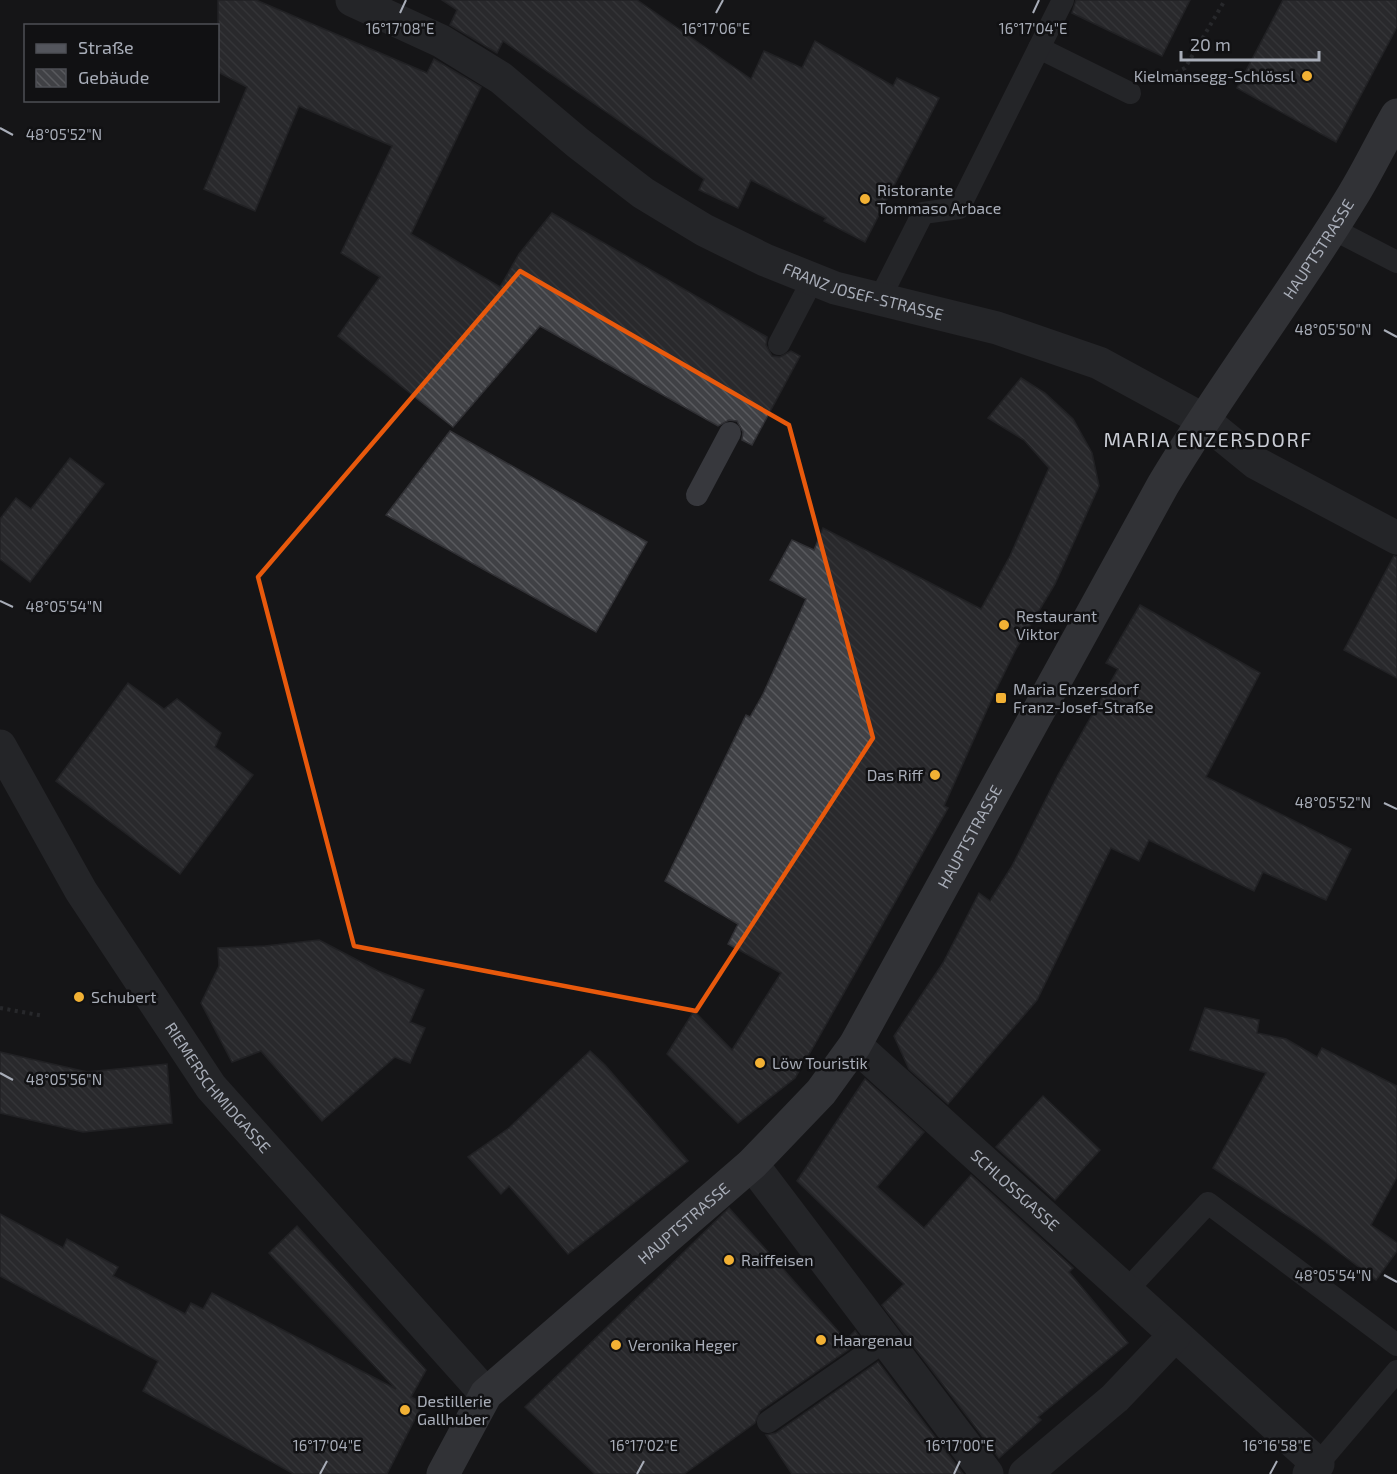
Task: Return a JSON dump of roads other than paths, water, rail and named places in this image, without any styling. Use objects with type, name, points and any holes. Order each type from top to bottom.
[{"type":"main road","name":"HAUPTSTRASSE","points":[[443,1474],[486,1394],[752,1164],[821,1092],[855,1044],[1157,495],[1202,418],[1353,194],[1397,115]]},
{"type":"street","name":"FRANZ JOSEF-STRASSE","points":[[352,0],[441,41],[501,78],[578,143],[634,185],[693,224],[765,260],[813,279],[879,300],[997,328],[1100,363],[1202,418],[1256,463],[1397,538]]},
{"type":"street","name":"RIEMERSCHMIDGASSE","points":[[0,746],[81,891],[211,1087],[486,1394]]},
{"type":"street","name":"SCHLOSSGASSE","points":[[855,1044],[1127,1290],[1314,1469]]},
{"type":"street","points":[[752,1164],[987,1474]]},
{"type":"street","points":[[1025,1474],[1115,1398],[1175,1335]]},
{"type":"lane","points":[[879,300],[923,213],[959,208],[1064,0]]},
{"type":"lane","points":[[1039,48],[1130,93]]},
{"type":"lane","points":[[1331,228],[1397,262]]},
{"type":"lane","points":[[779,344],[813,279]]},
{"type":"lane","points":[[697,495],[730,433]]},
{"type":"lane","points":[[1127,1290],[1208,1203],[1397,1345]]},
{"type":"lane","points":[[768,1422],[886,1340]]},
{"type":"lane","points":[[1314,1469],[1397,1371]]},
{"type":"place","name":"Kielmansegg-Schlössl","points":[[1307,76]]},
{"type":"place","name":"Ristorante Tommaso Arbace","points":[[865,199]]},
{"type":"place","name":"Restaurant Viktor","points":[[1004,625]]},
{"type":"place","name":"Maria Enzersdorf Franz-Josef-Straße","points":[[1001,698]]},
{"type":"place","name":"Das Riff","points":[[935,775]]},
{"type":"place","name":"Schubert","points":[[79,997]]},
{"type":"place","name":"Löw Touristik","points":[[760,1063]]},
{"type":"place","name":"Raiffeisen","points":[[729,1260]]},
{"type":"place","name":"Haargenau","points":[[821,1340]]},
{"type":"place","name":"Veronika Heger","points":[[616,1345]]},
{"type":"place","name":"Destillerie Gallhuber","points":[[405,1410]]},
{"type":"district","name":"MARIA ENZERSDORF","points":[[1208,440]]}]
